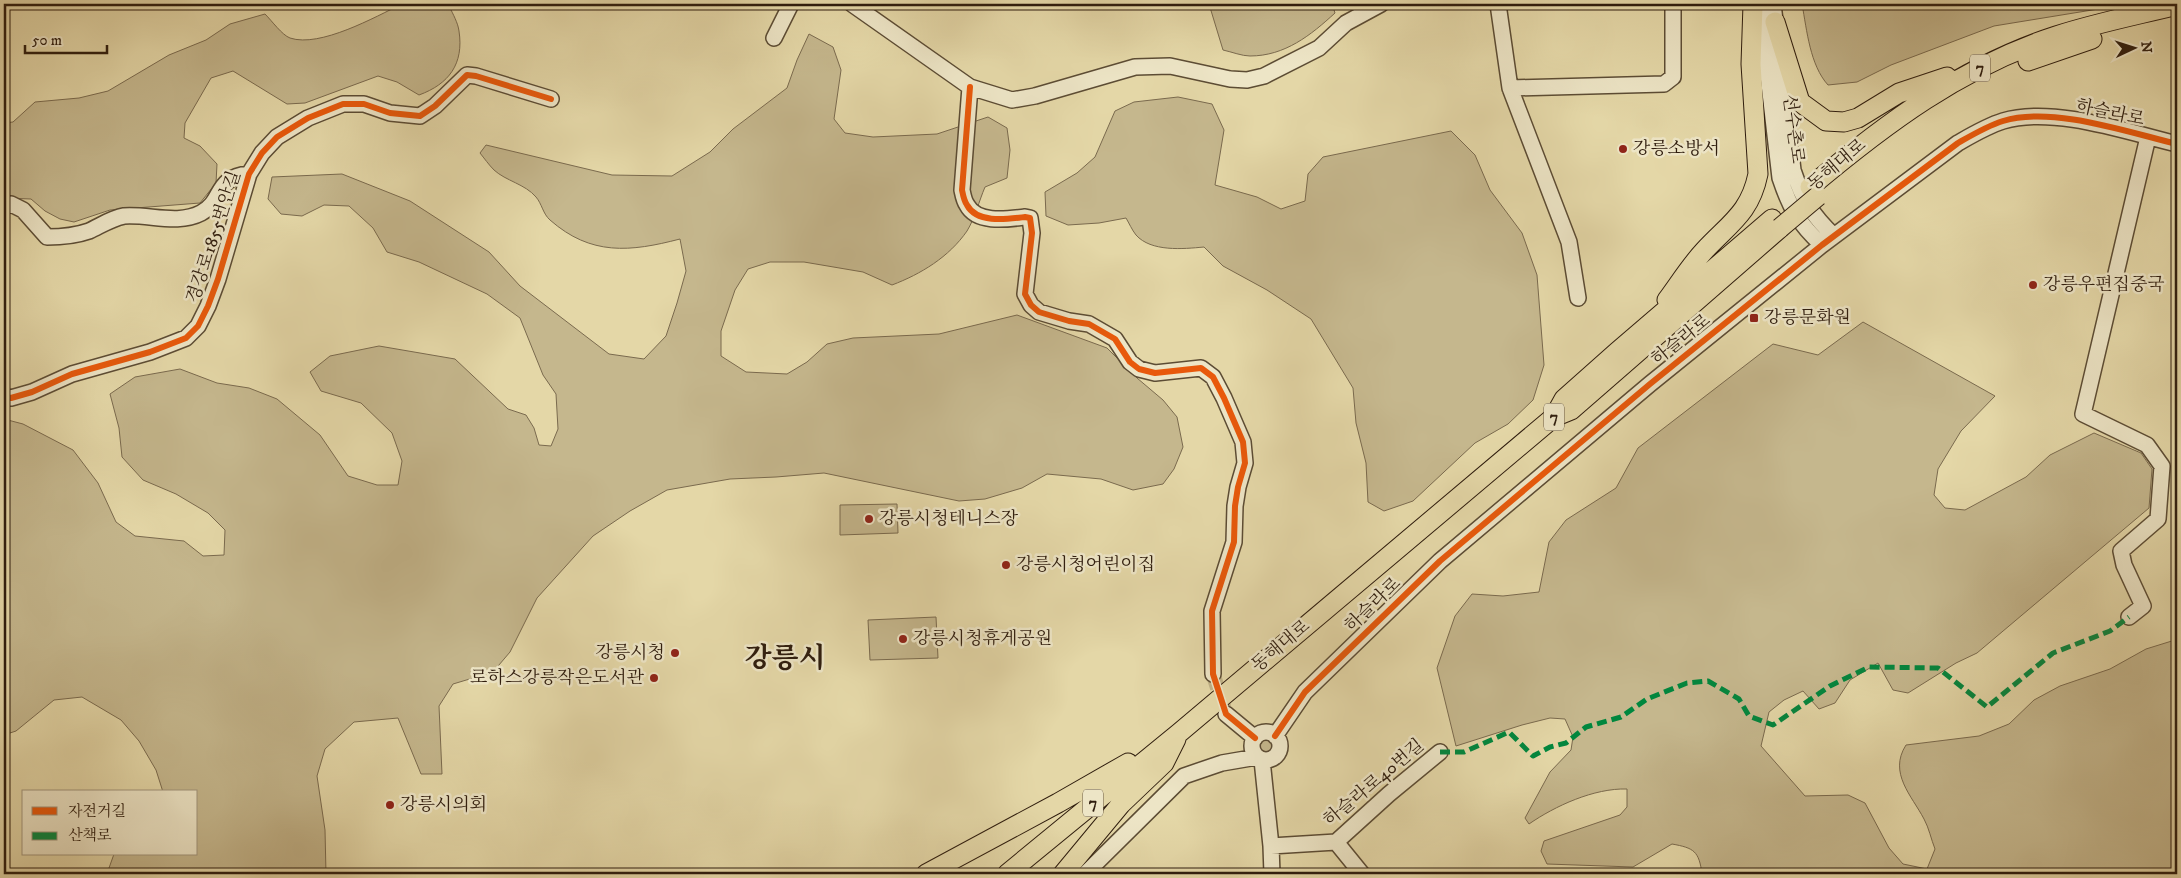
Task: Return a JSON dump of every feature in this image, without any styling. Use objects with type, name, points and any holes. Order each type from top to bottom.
[{"type":"main road","points":[[1644,330],[1702,252],[1741,213],[1750,201],[1755,189],[1758,174],[1751,64],[1753,4]]},
{"type":"main road","name":"동해대로","points":[[1554,417],[1564,399],[1617,352],[1776,224],[1895,119],[1935,92],[1998,60],[2056,36],[2177,5]]},
{"type":"main road","points":[[1774,13],[1800,102],[1826,121],[1844,122],[1858,118],[1899,93],[1998,60]]},
{"type":"main road","name":"동해대로","points":[[1814,192],[1904,127],[1935,107],[1992,76],[2073,45],[2177,18]]},
{"type":"main road","name":"동해대로","points":[[1007,874],[1179,733],[1554,417],[1571,410],[1776,224]]},
{"type":"main road","points":[[926,874],[1058,803],[1179,733]]},
{"type":"main road","points":[[1063,874],[1121,804],[1164,763],[1179,733]]},
{"type":"street","points":[[774,38],[791,4]]},
{"type":"street","points":[[852,4],[970,87],[1012,100],[1035,96],[1135,67],[1170,66],[1230,79],[1247,80],[1264,76],[1319,48],[1346,23],[1381,4]]},
{"type":"street","points":[[1498,4],[1510,88],[1568,242],[1578,298]]},
{"type":"street","points":[[1510,88],[1664,84],[1673,77],[1673,4]]},
{"type":"street","name":"선수촌로","points":[[1759,4],[1780,178],[1803,227],[1828,241]]},
{"type":"street","name":"선수촌로","points":[[1774,13],[1792,170],[1800,192],[1828,241]]},
{"type":"street","name":"경강로1855번안길","points":[[4,398],[32,392],[72,374],[150,352],[186,338],[198,326],[208,306],[218,279],[249,174],[262,152],[277,137],[308,118],[343,104],[364,104],[390,113],[420,116],[435,106],[467,75],[476,76],[550,99]]},
{"type":"street","points":[[970,87],[962,190],[967,206],[975,215],[990,218],[1030,218],[1032,233],[1025,294],[1031,305],[1039,312],[1069,321],[1089,324],[1115,339],[1130,362],[1139,369],[1155,373],[1202,368],[1214,377],[1243,442],[1245,463],[1235,506],[1234,542],[1212,611],[1213,674]]},
{"type":"street","name":"하슬라로","points":[[1275,736],[1305,692],[1440,561],[1650,384],[1828,241],[1958,143],[1979,131],[2003,121],[2025,117],[2050,117],[2076,120],[2177,144]]},
{"type":"street","points":[[2129,617],[2143,606],[2124,565],[2121,551],[2158,519],[2162,466],[2147,445],[2083,414],[2148,137]]},
{"type":"street","points":[[4,207],[11,204],[23,210],[47,237],[63,237],[87,232],[123,216],[184,219],[202,213],[213,202],[224,183],[236,175],[249,174]]},
{"type":"street","points":[[1226,714],[1255,738]]},
{"type":"street","points":[[1085,874],[1184,776],[1222,763],[1272,758],[1278,752],[1279,744],[1275,736],[1267,732],[1255,738]]},
{"type":"street","points":[[1255,738],[1253,750],[1260,758],[1271,846],[1272,874]]},
{"type":"street","name":"하슬라로40번길","points":[[1271,846],[1336,842],[1389,794],[1440,752]]},
{"type":"street","points":[[1336,842],[1362,874]]},
{"type":"shaded area","points":[[402,4],[446,4],[449,6],[458,25],[460,43],[456,63],[446,79],[439,85],[419,95],[397,82],[378,76],[305,103],[287,104],[233,71],[211,78],[185,123],[184,138],[200,146],[217,164],[216,183],[200,203],[110,210],[74,222],[60,219],[45,211],[31,199],[4,198],[4,123],[13,122],[35,102],[79,98],[108,91],[169,55],[206,40],[230,24],[265,14],[280,31],[290,38],[302,40],[316,39],[347,30]]},
{"type":"shaded area","points":[[1209,4],[1332,4],[1335,13],[1297,43],[1275,52],[1247,56],[1223,50]]},
{"type":"shaded area","points":[[1802,4],[2129,4],[1994,26],[1891,65],[1857,82],[1828,85],[1813,58]]},
{"type":"shaded area","points":[[809,34],[833,47],[841,70],[834,119],[845,133],[873,137],[937,134],[988,117],[1007,128],[1010,150],[1007,178],[985,187],[970,226],[952,249],[924,270],[892,285],[863,272],[804,262],[770,262],[748,269],[735,290],[721,331],[721,356],[746,372],[787,374],[807,362],[827,344],[853,338],[939,334],[1017,315],[1107,348],[1137,378],[1163,400],[1177,417],[1183,447],[1174,469],[1163,484],[1133,490],[1101,479],[1047,474],[1022,488],[985,499],[959,501],[824,473],[730,479],[667,490],[630,511],[593,536],[537,598],[510,652],[493,672],[453,684],[439,706],[442,774],[421,774],[398,718],[354,722],[325,749],[317,776],[325,830],[326,874],[102,874],[109,868],[113,856],[198,856],[198,790],[162,790],[156,770],[139,741],[121,720],[82,697],[54,700],[16,731],[4,735],[4,419],[23,424],[73,450],[98,483],[116,522],[135,536],[184,541],[203,556],[224,555],[225,530],[208,513],[176,494],[143,480],[122,457],[119,428],[110,394],[135,377],[180,369],[217,383],[249,388],[277,399],[320,435],[348,476],[377,485],[398,485],[402,461],[392,433],[361,403],[321,391],[310,372],[330,356],[379,346],[455,359],[508,409],[526,415],[534,428],[539,445],[551,446],[558,429],[556,394],[543,375],[520,318],[487,294],[419,262],[387,252],[373,228],[349,206],[324,205],[302,216],[281,214],[268,199],[272,177],[342,174],[410,201],[489,252],[520,286],[609,354],[644,359],[666,336],[677,303],[686,271],[680,239],[644,247],[628,248],[612,248],[581,240],[565,232],[550,220],[532,193],[499,174],[480,153],[486,145],[612,175],[672,176],[710,152],[733,129],[787,88]]},
{"type":"shaded area","points":[[1178,97],[1212,104],[1224,130],[1215,185],[1257,197],[1281,209],[1305,201],[1308,174],[1323,157],[1451,131],[1475,155],[1490,190],[1522,233],[1537,275],[1544,365],[1533,400],[1508,424],[1475,443],[1413,501],[1384,511],[1368,502],[1366,463],[1356,423],[1353,388],[1311,319],[1267,290],[1223,266],[1204,247],[1168,248],[1150,244],[1136,235],[1126,218],[1099,223],[1068,225],[1046,216],[1045,192],[1077,173],[1095,157],[1115,111],[1134,102]]},
{"type":"shaded area","points":[[1863,322],[1995,396],[1961,431],[1938,469],[1934,495],[1945,508],[1965,510],[2026,477],[2050,455],[2094,433],[2141,453],[2152,469],[2149,508],[1977,653],[1956,663],[1908,693],[1893,690],[1878,663],[1850,680],[1835,703],[1819,709],[1803,691],[1784,700],[1769,712],[1761,746],[1805,796],[1848,795],[1865,803],[1889,848],[1903,864],[1927,869],[1935,849],[1926,822],[1908,793],[1901,775],[1901,755],[1906,745],[1979,736],[2009,724],[2034,700],[2060,686],[2110,669],[2146,649],[2175,640],[2177,641],[2177,874],[1702,874],[1699,860],[1694,852],[1686,847],[1672,844],[1633,867],[1547,864],[1541,851],[1544,841],[1620,815],[1627,807],[1627,789],[1614,789],[1575,799],[1529,824],[1525,818],[1550,772],[1571,750],[1573,737],[1565,719],[1550,718],[1456,746],[1437,668],[1455,616],[1472,594],[1503,596],[1539,592],[1549,542],[1566,520],[1616,488],[1638,448],[1773,344],[1818,355]]},
{"type":"shaded area","name":"강릉시청테니스장","points":[[897,504],[898,533],[840,535],[840,505]]},
{"type":"shaded area","name":"강릉시청휴게공원","points":[[936,617],[938,658],[870,660],[868,620]]},
{"type":"shaded area","points":[[1266,738],[1274,746],[1266,754],[1258,746]]},
{"type":"tunnel","points":[[1213,674],[1224,708]]},
{"type":"marked path","points":[[1440,752],[1464,752],[1509,732],[1533,756],[1550,747],[1566,743],[1586,727],[1621,717],[1647,699],[1687,683],[1708,681],[1739,699],[1749,716],[1773,725],[1830,686],[1869,667],[1938,668],[1987,707],[2053,653],[2110,631],[2129,617]]},
{"type":"cycle path","points":[[4,397],[11,398],[32,392],[72,374],[150,352],[186,338],[198,326],[208,306],[218,279],[249,174],[262,153],[277,137],[308,118],[343,104],[364,104],[390,113],[420,116],[435,106],[467,75],[476,76],[551,99]]},
{"type":"cycle path","points":[[970,87],[962,190],[964,198],[972,211],[985,218],[1030,218],[1032,233],[1025,294],[1031,305],[1039,312],[1069,321],[1089,324],[1115,339],[1130,362],[1139,369],[1155,373],[1201,368],[1213,377],[1224,398],[1243,442],[1245,463],[1235,506],[1234,542],[1212,611],[1213,674],[1226,714],[1255,738]]},
{"type":"cycle path","points":[[1275,736],[1305,692],[1440,561],[1650,384],[1822,245],[1958,143],[1985,128],[2003,121],[2023,117],[2044,117],[2090,122],[2177,144]]},
{"type":"place","name":"강릉소방서","points":[[1623,149]]},
{"type":"place","name":"강릉우편집중국","points":[[2033,285]]},
{"type":"place","name":"강릉문화원","points":[[1754,318]]},
{"type":"place","name":"강릉시청테니스장","points":[[869,519]]},
{"type":"place","name":"강릉시청어린이집","points":[[1006,565]]},
{"type":"place","name":"강릉시청휴게공원","points":[[903,639]]},
{"type":"place","name":"강릉시청","points":[[675,653]]},
{"type":"place","name":"로하스강릉작은도서관","points":[[654,678]]},
{"type":"place","name":"강릉시의회","points":[[390,805]]},
{"type":"district","name":"강릉시","points":[[785,658]]}]
